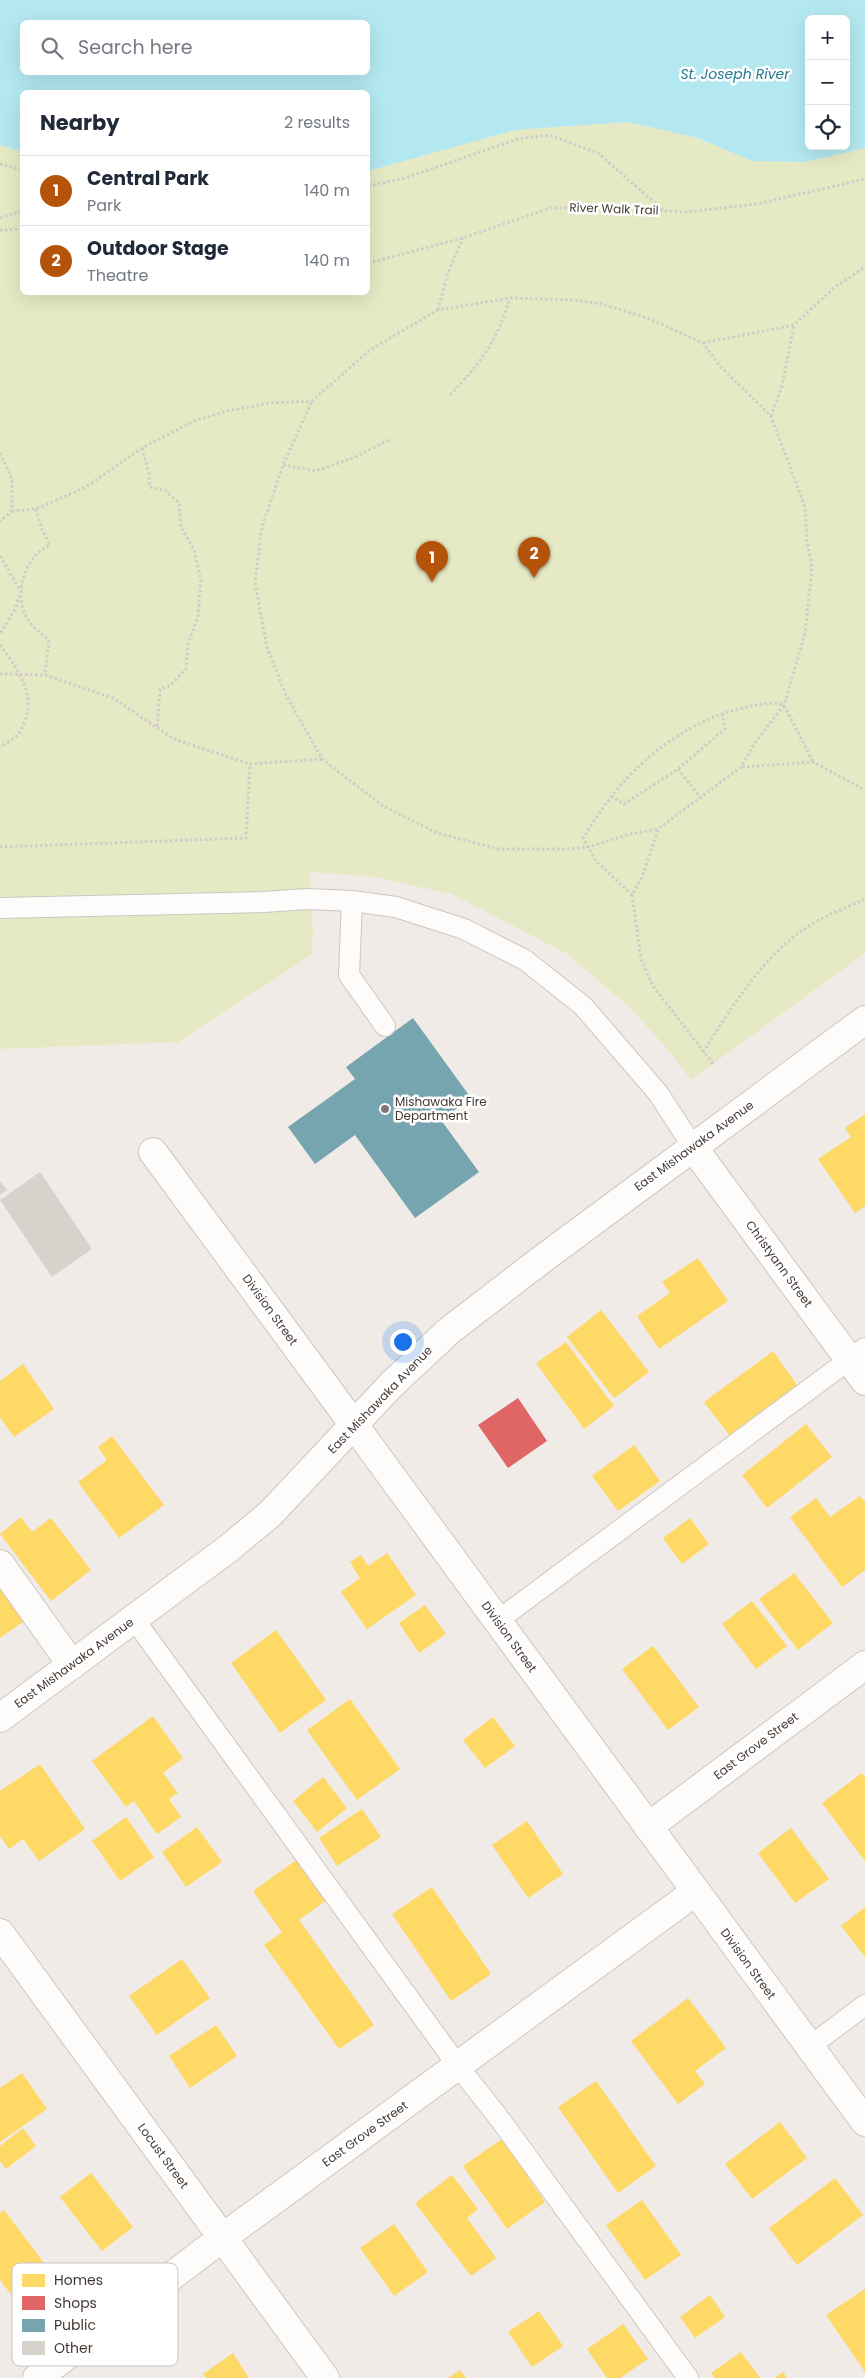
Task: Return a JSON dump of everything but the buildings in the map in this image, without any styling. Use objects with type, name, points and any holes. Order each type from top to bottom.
[{"type":"street","name":"East Mishawaka Avenue","points":[[0,1718],[229,1548],[270,1514],[392,1384],[450,1330],[865,1020]]},
{"type":"street","name":"Christyann Street","points":[[693,1147],[857,1354],[865,1382]]},
{"type":"street","name":"Division Street","points":[[154,1152],[865,2122]]},
{"type":"street","points":[[0,1564],[72,1665]]},
{"type":"street","name":"East Grove Street","points":[[648,1827],[865,1665]]},
{"type":"street","name":"East Grove Street","points":[[178,2271],[695,1892]]},
{"type":"street","name":"Locust Street","points":[[0,1934],[325,2378]]},
{"type":"street","name":"East Grove Street","points":[[37,2378],[53,2366]]},
{"type":"lane","points":[[0,908],[264,902],[308,899],[352,901],[396,907],[464,929],[525,960],[583,1006],[658,1093],[693,1147]]},
{"type":"lane","points":[[352,901],[349,975],[385,1026]]},
{"type":"lane","points":[[497,1621],[857,1354]]},
{"type":"lane","points":[[134,1619],[458,2066],[499,2118],[688,2378]]},
{"type":"lane","points":[[810,2047],[865,2005]]},
{"type":"path","points":[[370,186],[404,178],[518,139],[549,134],[598,153],[664,211]]},
{"type":"path","points":[[0,164],[20,169]]},
{"type":"path","name":"River Walk Trail","points":[[370,262],[464,238],[550,208],[606,207],[686,212],[757,204],[865,179]]},
{"type":"path","points":[[0,218],[20,212]]},
{"type":"path","points":[[0,230],[20,229]]},
{"type":"path","points":[[438,310],[448,272],[464,238]]},
{"type":"path","points":[[703,343],[794,325],[835,287],[865,268]]},
{"type":"path","points":[[450,395],[480,364],[500,329],[510,298]]},
{"type":"path","points":[[510,298],[573,300],[602,304],[650,319],[703,343],[721,367],[771,416],[805,507],[806,540],[812,567],[805,634],[784,705],[754,744],[741,767],[658,829],[630,834],[588,847],[567,849],[499,849],[437,833],[383,806],[322,759],[286,695],[267,647],[255,583],[262,527],[283,465],[312,401],[370,350],[438,310],[510,298]]},
{"type":"path","points":[[771,416],[782,386],[794,325]]},
{"type":"path","points":[[0,521],[12,511],[36,509],[86,487],[142,448],[194,421],[227,411],[270,403],[312,401]]},
{"type":"path","points":[[283,465],[315,471],[353,458],[391,439]]},
{"type":"path","points":[[142,448],[149,474],[150,487],[166,491],[179,504],[181,527],[194,550],[201,581],[198,616],[188,644],[186,669],[170,686],[160,689],[157,727]]},
{"type":"path","points":[[0,452],[12,479],[12,511]]},
{"type":"path","points":[[0,634],[14,611],[21,592],[26,568],[31,558],[40,549],[50,544],[42,530],[36,509]]},
{"type":"path","points":[[0,556],[21,592],[26,617],[34,628],[49,640],[45,675]]},
{"type":"path","points":[[0,645],[26,684],[28,709],[18,734],[0,748]]},
{"type":"path","points":[[0,674],[45,675],[113,698],[174,739],[250,764],[322,759]]},
{"type":"path","points":[[632,895],[596,861],[583,838],[611,796],[661,747],[692,728],[722,713],[770,701],[784,705],[814,762]]},
{"type":"path","points":[[611,796],[624,804],[678,769],[725,729],[722,713]]},
{"type":"path","points":[[741,767],[814,762],[865,790]]},
{"type":"path","points":[[0,848],[246,838],[250,764]]},
{"type":"path","points":[[678,769],[701,798]]},
{"type":"path","points":[[658,829],[642,877],[632,895],[641,959],[653,986],[714,1065]]},
{"type":"path","points":[[703,1052],[753,978],[776,953],[818,920],[865,899]]},
{"type":"green space","points":[[628,122],[698,138],[752,161],[806,162],[865,148],[865,953],[691,1080],[663,1044],[627,1005],[566,953],[451,894],[375,877],[310,872],[313,931],[312,954],[179,1042],[0,1049],[0,145],[20,151],[20,295],[370,295],[370,170],[515,130]]},
{"type":"water","name":"St. Joseph River","points":[[0,0],[865,0],[865,148],[806,162],[752,161],[698,138],[628,122],[515,130],[370,170],[370,90],[20,90],[20,151],[0,145]]},
{"type":"place","name":"Outdoor Stage","points":[[534,578]]},
{"type":"place","name":"Central Park","points":[[432,582]]},
{"type":"place","name":"Mishawaka Fire Department","points":[[385,1109]]}]
